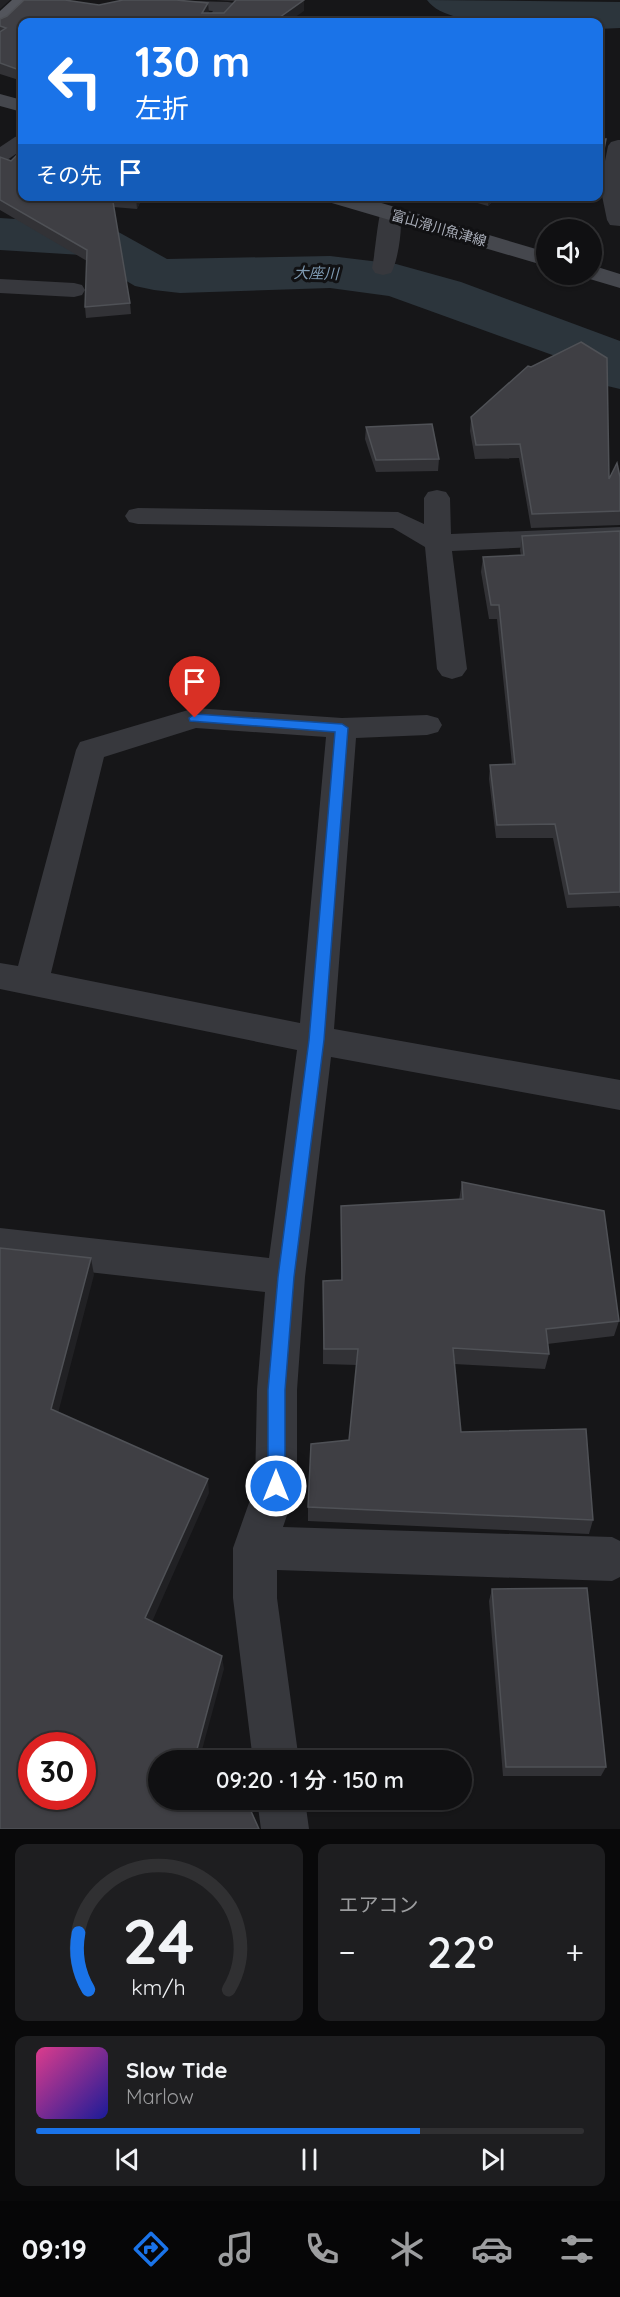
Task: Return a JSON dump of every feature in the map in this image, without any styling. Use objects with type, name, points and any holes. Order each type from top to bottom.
[{"type":"main road","points":[[0,21],[23,0]]},
{"type":"main road","points":[[0,100],[18,105]]},
{"type":"main road","name":"富山滑川魚津線","points":[[350,201],[536,256]]},
{"type":"main road","points":[[602,275],[620,281]]},
{"type":"street","points":[[143,3],[228,7],[217,18]]},
{"type":"street","points":[[0,156],[18,144]]},
{"type":"street","points":[[612,145],[611,186],[618,220]]},
{"type":"street","points":[[383,268],[388,246],[390,213]]},
{"type":"street","points":[[0,286],[74,290]]},
{"type":"street","points":[[437,498],[438,543],[452,669]]},
{"type":"street","points":[[138,516],[398,520],[438,543],[620,535]]},
{"type":"street","points":[[428,725],[342,728],[195,718],[91,750],[16,979],[316,1040],[620,1095]]},
{"type":"street","points":[[275,1750],[255,1598],[255,1548],[276,1486],[277,1390],[286,1277],[316,1040],[342,728]]},
{"type":"street","points":[[0,1245],[286,1277]]},
{"type":"street","points":[[255,1548],[612,1558]]},
{"type":"street","points":[[282,1810],[285,1829]]},
{"type":"building","points":[[24,0],[65,0],[99,5],[123,0],[176,0],[208,3],[202,13],[224,13],[236,0],[304,0],[279,18],[18,18],[18,70],[0,63],[0,32],[6,28],[0,26],[0,19],[7,16]]},
{"type":"building","points":[[603,139],[606,139],[603,154]]},
{"type":"building","points":[[18,154],[18,201],[113,201],[130,303],[85,307],[87,250],[0,200],[0,157],[11,161]]},
{"type":"building","points":[[581,342],[607,358],[609,479],[617,463],[620,477],[620,511],[532,514],[520,444],[476,445],[471,417],[528,366],[531,367]]},
{"type":"building","points":[[432,424],[439,459],[376,460],[366,427]]},
{"type":"building","points":[[620,531],[620,892],[569,894],[555,824],[497,825],[490,765],[515,764],[499,605],[491,605],[483,557],[524,555],[522,536]]},
{"type":"building","points":[[462,1182],[604,1211],[619,1321],[546,1329],[549,1354],[453,1348],[461,1432],[586,1429],[593,1520],[308,1507],[311,1444],[349,1440],[358,1349],[324,1349],[323,1281],[342,1280],[341,1206],[463,1199]]},
{"type":"building","points":[[0,1248],[91,1258],[51,1409],[208,1479],[145,1618],[222,1656],[197,1750],[148,1750],[148,1810],[250,1810],[259,1829],[0,1829]]},
{"type":"building","points":[[587,1588],[606,1767],[506,1767],[492,1589]]},
{"type":"waterway","points":[[449,0],[468,7],[510,14],[620,15]]},
{"type":"waterway","name":"大座川","points":[[0,234],[94,240],[154,274],[180,277],[330,272],[396,280],[441,294],[603,354],[620,372]]},
{"type":"route","points":[[195,718],[342,728],[316,1040],[286,1277],[277,1390],[276,1486]]}]
